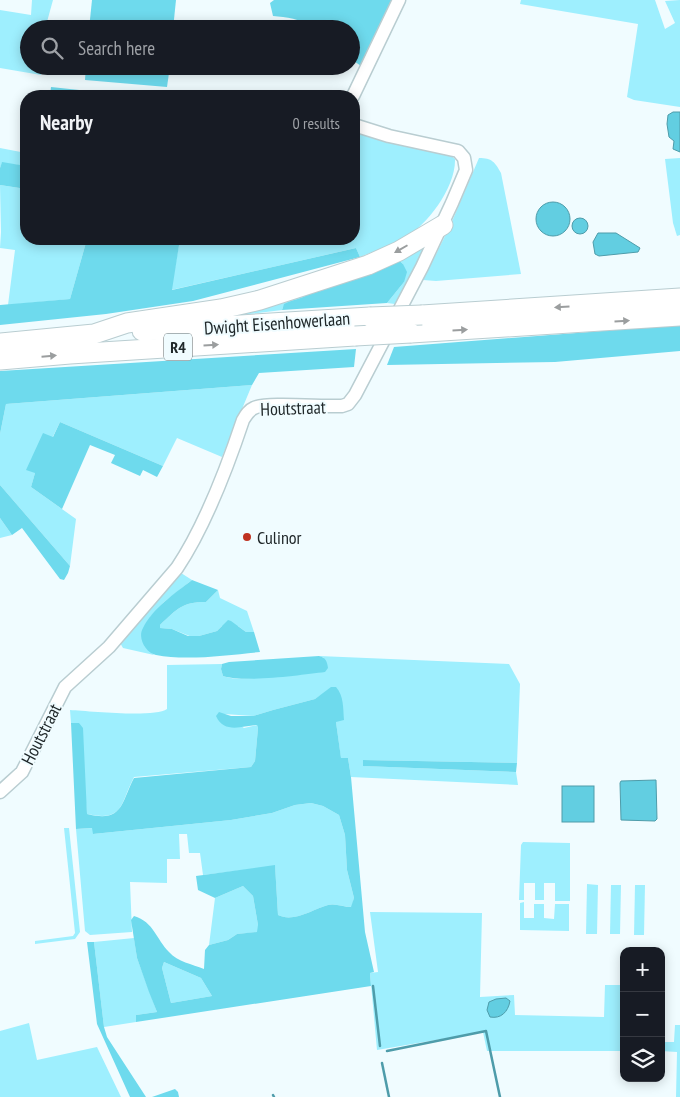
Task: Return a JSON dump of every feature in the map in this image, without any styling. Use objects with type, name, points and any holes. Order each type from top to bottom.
[{"type":"highway","points":[[94,334],[127,323],[221,308],[294,290],[368,265],[399,251],[443,225]]},
{"type":"highway","name":"Dwight Eisenhowerlaan","points":[[94,334],[640,302],[680,298]]},
{"type":"highway","name":"Dwight Eisenhowerlaan","points":[[0,360],[680,316]]},
{"type":"highway","name":"R4","points":[[0,343],[94,334]]},
{"type":"street","points":[[356,90],[399,0]]},
{"type":"street","name":"Houtstraat","points":[[0,792],[22,772],[65,688],[109,647],[184,558],[223,474],[243,420],[248,412],[259,406],[342,406],[351,402],[443,225],[466,170],[462,154],[452,149],[389,136],[360,127]]},
{"type":"shaded area","points":[[32,0],[53,0],[47,20],[20,20],[20,71],[0,68],[0,10],[31,15]]},
{"type":"shaded area","points":[[92,0],[176,0],[174,20],[90,20]]},
{"type":"shaded area","points":[[274,0],[392,0],[361,66],[360,20],[298,20],[273,16],[270,3]]},
{"type":"shaded area","points":[[521,0],[655,0],[665,29],[675,23],[665,1],[680,0],[680,107],[634,100],[627,97],[638,24],[520,4]]},
{"type":"shaded area","points":[[85,75],[169,75],[167,87],[85,80]]},
{"type":"shaded area","points":[[51,87],[79,90],[51,90]]},
{"type":"shaded area","points":[[673,112],[680,112],[680,152],[673,149],[674,141],[669,137],[668,115]]},
{"type":"shaded area","points":[[360,132],[450,155],[455,159],[451,181],[438,205],[421,225],[403,239],[360,257],[356,248],[171,290],[179,245],[360,245]]},
{"type":"shaded area","points":[[0,148],[20,152],[20,165],[2,163],[0,168]]},
{"type":"shaded area","points":[[479,158],[493,161],[501,173],[521,274],[436,281],[423,280],[450,226]]},
{"type":"shaded area","points":[[680,158],[680,235],[677,236],[673,223],[665,159]]},
{"type":"shaded area","points":[[2,162],[20,165],[20,188],[0,185]]},
{"type":"shaded area","points":[[0,185],[20,188],[20,245],[85,245],[70,299],[8,305],[15,250],[0,248]]},
{"type":"shaded area","points":[[553,202],[565,207],[570,219],[565,231],[553,236],[541,231],[536,219],[541,207]]},
{"type":"shaded area","points":[[580,218],[586,220],[588,226],[586,232],[580,234],[574,232],[572,226],[574,220]]},
{"type":"shaded area","points":[[598,233],[616,233],[640,248],[638,252],[599,256],[595,254],[593,242]]},
{"type":"shaded area","points":[[428,242],[395,304],[387,303],[404,282],[403,264],[396,258]]},
{"type":"shaded area","points":[[85,245],[179,245],[172,290],[356,248],[360,257],[193,301],[106,314],[0,325],[0,305],[70,299]]},
{"type":"shaded area","points":[[396,258],[403,264],[407,272],[404,282],[387,303],[282,310],[287,302]]},
{"type":"shaded area","points":[[308,294],[300,300],[287,303],[282,310],[224,317]]},
{"type":"shaded area","points":[[680,325],[680,351],[555,362],[387,365],[394,347]]},
{"type":"shaded area","points":[[356,349],[354,367],[259,373],[252,385],[6,404],[0,434],[0,371]]},
{"type":"shaded area","points":[[252,385],[222,457],[177,438],[163,466],[60,422],[35,473],[31,487],[76,519],[70,566],[0,485],[0,434],[6,404]]},
{"type":"shaded area","points":[[60,422],[163,466],[157,477],[143,470],[140,476],[111,463],[115,455],[90,445],[62,509],[31,487],[35,473],[26,470],[43,433],[53,437]]},
{"type":"shaded area","points":[[0,485],[70,566],[64,580],[60,579],[22,528],[12,535],[0,518]]},
{"type":"shaded area","points":[[0,518],[12,535],[0,538]]},
{"type":"shaded area","points":[[181,573],[192,580],[164,602],[150,617],[146,647],[154,655],[123,648],[119,641]]},
{"type":"shaded area","points":[[192,580],[218,590],[206,602],[191,603],[180,608],[160,625],[160,628],[172,629],[188,636],[199,636],[217,631],[228,620],[246,632],[254,632],[260,652],[208,657],[168,657],[152,654],[146,648],[141,632],[147,621],[164,602]]},
{"type":"shaded area","points":[[218,590],[220,598],[247,611],[254,632],[246,632],[238,626],[222,626],[217,631],[192,637],[172,629],[160,628],[160,625],[180,608],[191,603],[206,602]]},
{"type":"shaded area","points":[[319,656],[509,664],[520,684],[517,763],[363,760],[364,766],[516,772],[518,785],[351,777],[348,758],[341,759],[336,722],[321,695],[315,699],[253,716],[224,714],[244,728],[257,725],[255,761],[251,767],[134,777],[123,803],[114,813],[99,816],[87,814],[79,723],[71,723],[70,710],[136,714],[160,712],[167,709],[167,665],[222,664],[223,676],[247,679],[274,674],[324,658]]},
{"type":"shaded area","points":[[319,656],[327,662],[328,668],[325,672],[245,679],[223,676],[221,669],[222,664],[229,662]]},
{"type":"shaded area","points":[[331,687],[336,687],[343,702],[344,720],[336,722],[341,758],[348,758],[351,777],[365,932],[374,972],[370,973],[371,986],[136,1022],[136,1015],[157,1012],[137,958],[131,920],[134,916],[146,922],[173,955],[204,969],[205,950],[209,945],[228,940],[237,934],[257,932],[258,925],[253,896],[243,886],[215,898],[198,890],[196,876],[275,865],[278,915],[284,917],[297,916],[331,905],[351,907],[354,898],[347,870],[345,835],[339,815],[323,806],[311,803],[295,805],[272,813],[231,820],[93,834],[92,828],[76,829],[71,723],[79,723],[83,728],[87,814],[108,816],[119,809],[134,778],[251,767],[255,761],[257,725],[229,727],[219,722],[216,716],[219,712],[231,716],[253,716],[315,699]],"holes":[[[164,962],[201,978],[212,996],[171,1003],[162,968]]]},
{"type":"shaded area","points":[[363,760],[517,763],[516,772],[363,766]]},
{"type":"shaded area","points":[[656,780],[657,819],[655,821],[621,820],[621,781]]},
{"type":"shaded area","points":[[562,786],[594,786],[594,822],[562,822]]},
{"type":"shaded area","points":[[311,803],[323,806],[339,815],[345,835],[347,870],[354,898],[352,907],[331,905],[297,916],[284,917],[278,915],[275,866],[203,875],[200,853],[189,853],[187,834],[179,834],[180,859],[167,859],[167,883],[130,882],[132,932],[90,935],[85,931],[76,829],[93,828],[93,834],[231,820],[272,813],[295,805]]},
{"type":"shaded area","points":[[64,828],[69,828],[80,932],[75,939],[35,944],[35,941],[73,936],[75,933]]},
{"type":"shaded area","points":[[523,842],[570,843],[570,901],[555,901],[555,883],[544,883],[544,900],[535,900],[535,883],[524,883],[524,900],[519,900],[521,845]]},
{"type":"shaded area","points":[[587,884],[598,885],[597,934],[586,934]]},
{"type":"shaded area","points":[[611,885],[621,885],[620,934],[610,934]]},
{"type":"shaded area","points":[[635,885],[645,885],[644,935],[634,935]]},
{"type":"shaded area","points":[[243,886],[253,896],[258,932],[237,934],[228,940],[209,945],[215,898]]},
{"type":"shaded area","points":[[524,902],[524,918],[534,918],[534,904],[544,904],[544,918],[554,919],[555,904],[569,904],[569,931],[520,930],[520,903]]},
{"type":"shaded area","points":[[370,912],[482,913],[480,997],[514,995],[515,1015],[604,1017],[605,985],[620,985],[620,1051],[487,1051],[483,1032],[377,1050],[370,973],[378,972]]},
{"type":"shaded area","points":[[134,938],[137,958],[157,1012],[136,1015],[136,1022],[104,1027],[94,942]]},
{"type":"shaded area","points":[[87,942],[94,942],[104,1027],[107,1037],[146,1097],[130,1097],[97,1024]]},
{"type":"shaded area","points":[[164,962],[201,978],[212,996],[171,1003],[162,968]]},
{"type":"shaded area","points":[[506,998],[510,1001],[506,1011],[501,1016],[490,1017],[487,1010],[489,1002]]},
{"type":"shaded area","points":[[29,1023],[37,1060],[97,1047],[121,1097],[0,1097],[0,1031]]},
{"type":"shaded area","points":[[675,1025],[680,1025],[680,1097],[676,1097],[677,1052],[665,1051],[665,1042],[674,1042]]},
{"type":"shaded area","points":[[175,1089],[179,1097],[152,1097]]},
{"type":"waterway","points":[[373,986],[380,1046]]},
{"type":"waterway","points":[[387,1051],[486,1031],[500,1097]]},
{"type":"waterway","points":[[382,1063],[389,1097]]},
{"type":"place","name":"Culinor","points":[[247,537]]}]
